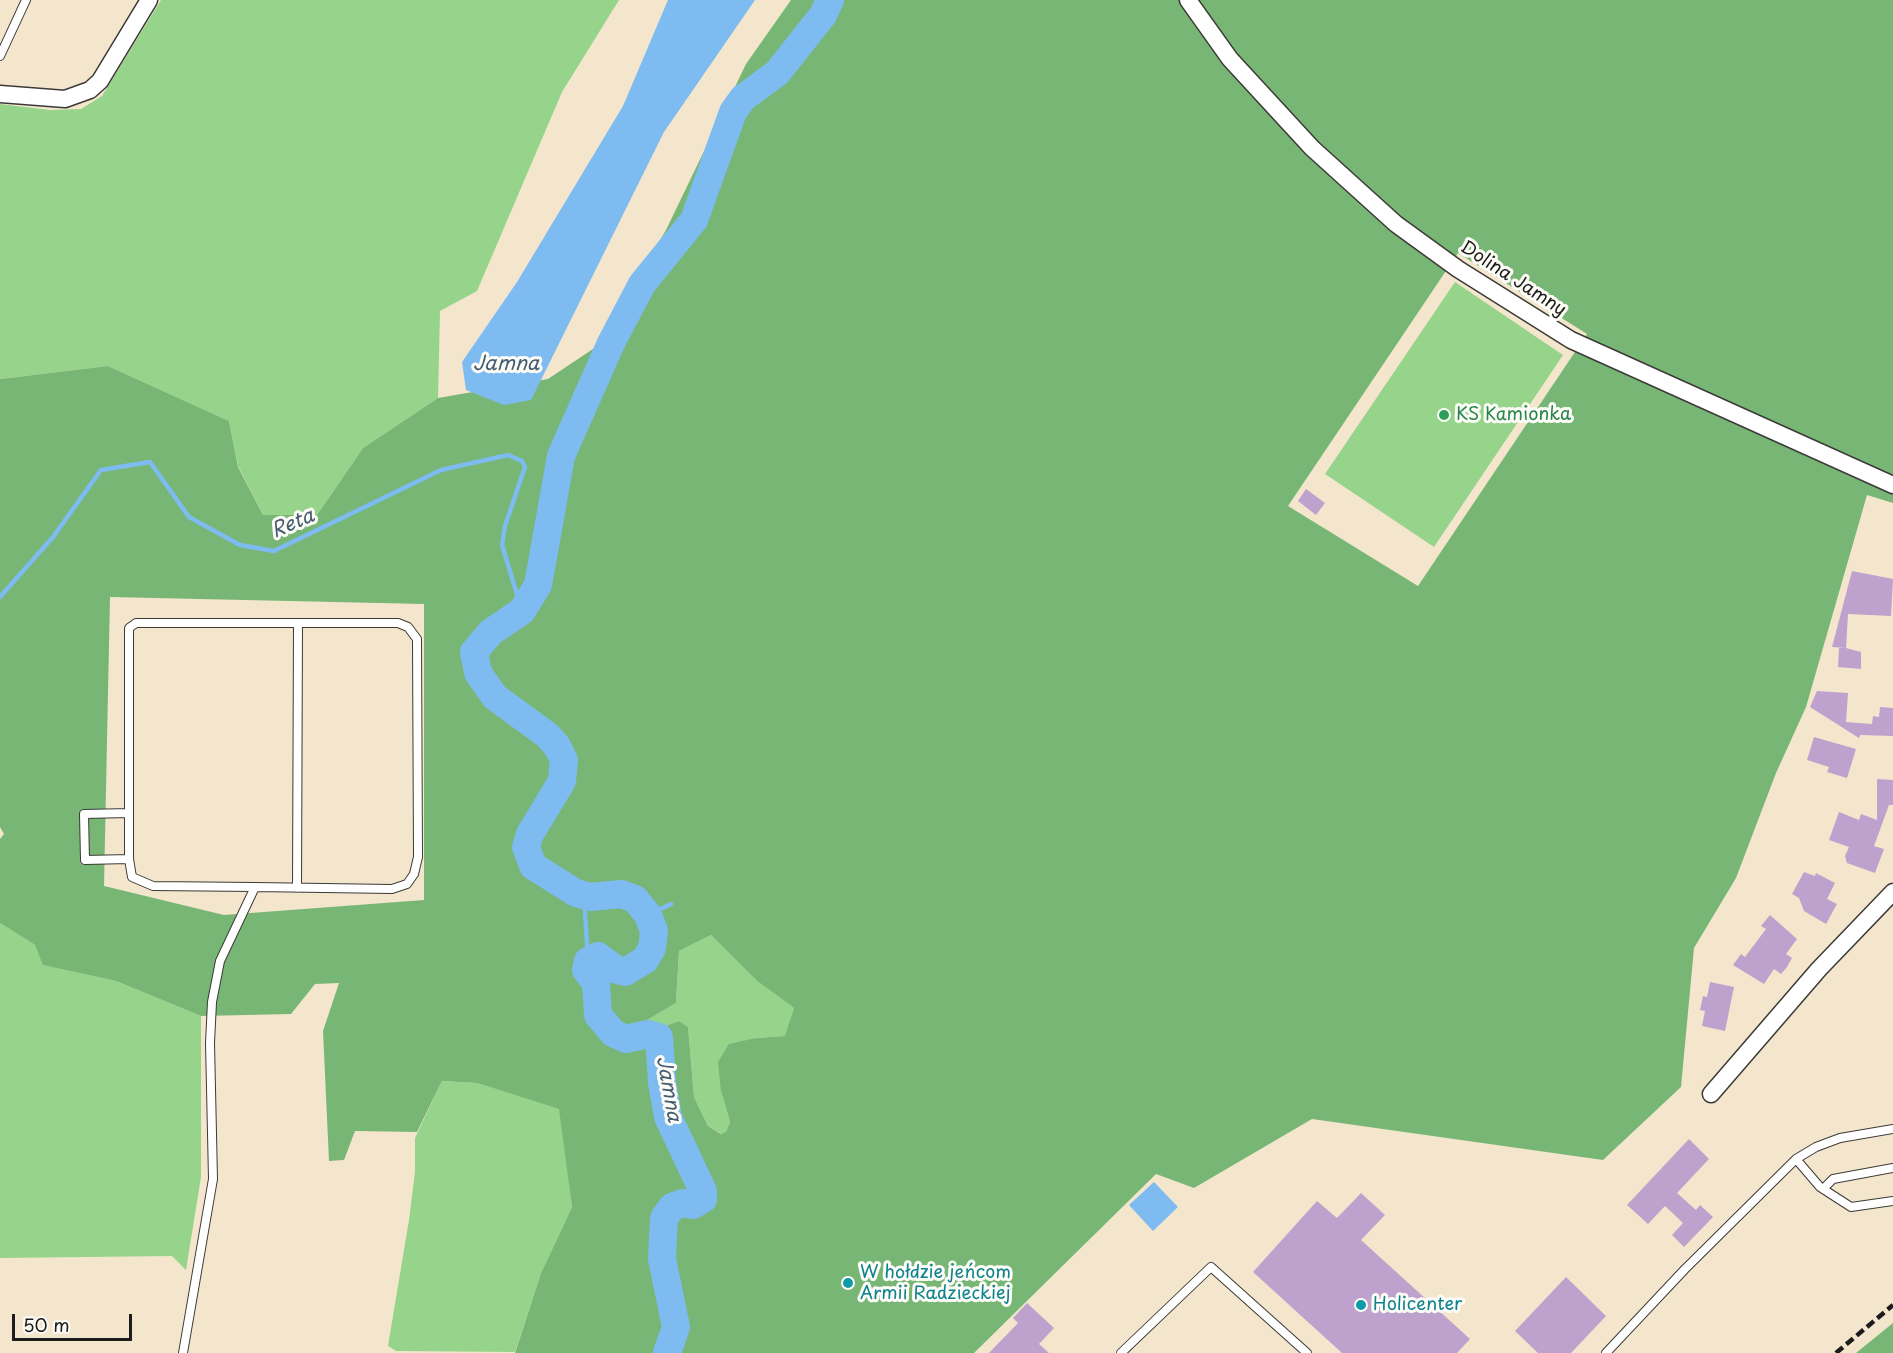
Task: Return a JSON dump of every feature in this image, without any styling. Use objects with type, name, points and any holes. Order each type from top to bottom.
[{"type":"street","points":[[0,94],[65,99],[90,90],[100,81],[149,0]]},
{"type":"street","name":"Dolina Jamny","points":[[1188,0],[1230,59],[1312,148],[1396,224],[1458,269],[1571,340],[1893,485]]},
{"type":"street","points":[[1711,1094],[1819,969],[1893,892]]},
{"type":"lane","points":[[0,56],[26,0]]},
{"type":"lane","points":[[136,623],[298,623],[398,623],[408,627],[417,639],[418,857],[414,874],[407,884],[392,889],[153,886],[132,877],[129,859],[129,628],[136,623]]},
{"type":"lane","points":[[297,888],[298,623]]},
{"type":"lane","points":[[129,813],[84,814],[85,860],[129,859]]},
{"type":"lane","points":[[183,1353],[213,1179],[210,1042],[212,1002],[220,961],[255,888]]},
{"type":"lane","points":[[1606,1353],[1685,1269],[1796,1159],[1816,1147],[1840,1138],[1893,1129]]},
{"type":"lane","points":[[1796,1159],[1823,1189],[1851,1208],[1893,1201]]},
{"type":"lane","points":[[1823,1189],[1833,1179],[1893,1168]]},
{"type":"lane","points":[[1120,1353],[1211,1267],[1307,1353]]},
{"type":"green space","points":[[161,0],[619,0],[562,92],[477,291],[440,311],[438,398],[363,448],[317,515],[263,515],[238,466],[229,421],[108,366],[0,379],[0,104],[50,110],[81,109],[102,96]]},
{"type":"green space","points":[[791,0],[1893,0],[1893,503],[1867,495],[1806,707],[1776,773],[1736,878],[1694,948],[1681,1087],[1603,1160],[1312,1119],[1194,1188],[1156,1174],[974,1353],[515,1353],[541,1273],[572,1207],[559,1109],[477,1083],[442,1081],[417,1132],[355,1131],[344,1160],[329,1161],[323,1031],[339,983],[315,984],[291,1014],[201,1016],[116,981],[43,965],[35,945],[0,923],[0,839],[4,834],[0,827],[0,379],[108,366],[229,421],[238,467],[263,515],[317,515],[363,448],[438,398],[548,379],[599,345],[666,230],[746,64]],"holes":[[[1458,253],[1587,334],[1418,586],[1288,506]],[[110,597],[424,604],[424,900],[224,915],[104,886]],[[711,935],[757,981],[794,1008],[785,1036],[756,1038],[729,1044],[718,1062],[721,1091],[730,1122],[726,1132],[721,1134],[708,1126],[694,1097],[688,1027],[679,1021],[660,1028],[645,1021],[676,1003],[679,951]]]},
{"type":"green space","name":"KS Kamionka","points":[[1455,282],[1563,355],[1434,547],[1325,474]]},
{"type":"green space","points":[[0,923],[35,945],[44,965],[116,981],[201,1016],[201,1177],[186,1270],[172,1256],[0,1258]]},
{"type":"green space","points":[[711,935],[757,981],[794,1008],[786,1036],[756,1038],[721,1091],[730,1122],[726,1132],[722,1134],[708,1126],[694,1097],[688,1027],[679,1021],[660,1028],[644,1021],[676,1003],[679,951]]},
{"type":"green space","points":[[442,1081],[477,1083],[560,1109],[572,1207],[541,1273],[515,1352],[396,1351],[388,1346],[409,1220],[415,1172],[415,1138]]},
{"type":"green space","points":[[1893,1323],[1893,1353],[1856,1353]]},
{"type":"water","name":"Jamna","points":[[668,0],[755,0],[664,132],[531,400],[504,405],[466,390],[462,362],[517,282],[623,106]]},
{"type":"water","points":[[1154,1182],[1178,1207],[1153,1231],[1129,1205]]},
{"type":"building","points":[[1306,489],[1325,503],[1316,515],[1298,501]]},
{"type":"building","points":[[1852,571],[1893,579],[1891,616],[1848,614],[1846,648],[1832,647]]},
{"type":"building","points":[[1839,648],[1861,652],[1861,669],[1838,667]]},
{"type":"building","points":[[1817,691],[1848,693],[1846,722],[1872,724],[1873,716],[1879,717],[1880,707],[1893,708],[1893,736],[1860,735],[1859,738],[1810,707]]},
{"type":"building","points":[[1814,737],[1856,749],[1847,778],[1827,772],[1829,767],[1807,760]]},
{"type":"building","points":[[1877,779],[1893,780],[1893,805],[1889,805],[1874,846],[1884,849],[1875,873],[1847,863],[1845,856],[1849,847],[1829,840],[1839,812],[1859,820],[1861,814],[1877,820]]},
{"type":"building","points":[[1804,872],[1815,876],[1816,873],[1835,883],[1827,899],[1837,904],[1826,924],[1804,911],[1799,898],[1792,894]]},
{"type":"building","points":[[1770,915],[1797,939],[1786,954],[1792,958],[1787,967],[1781,974],[1774,969],[1764,984],[1733,965],[1741,954],[1745,957],[1766,929],[1761,926]]},
{"type":"building","points":[[1710,982],[1734,987],[1725,1031],[1702,1026],[1705,1011],[1700,1010],[1703,996],[1707,997]]},
{"type":"building","points":[[1689,1139],[1709,1159],[1677,1193],[1696,1210],[1700,1205],[1713,1217],[1684,1247],[1672,1235],[1683,1223],[1665,1206],[1648,1224],[1627,1205]]},
{"type":"building","name":"Holicenter","points":[[1361,1193],[1385,1215],[1361,1240],[1470,1339],[1457,1353],[1342,1353],[1253,1272],[1317,1201],[1337,1218]]},
{"type":"building","points":[[1566,1277],[1606,1316],[1571,1353],[1538,1353],[1515,1331]]},
{"type":"building","points":[[1027,1303],[1054,1328],[1039,1344],[1049,1353],[989,1353],[1018,1323],[1013,1318]]},
{"type":"waterway","name":"Jamna","points":[[667,1353],[676,1327],[662,1259],[664,1218],[672,1207],[683,1203],[693,1205],[703,1199],[703,1191],[668,1117],[662,1083],[659,1037],[648,1034],[626,1039],[613,1033],[598,1015],[596,983],[586,970],[588,961],[598,956],[617,970],[625,972],[645,960],[652,948],[654,931],[648,915],[635,899],[621,894],[591,897],[576,893],[533,866],[526,847],[530,834],[562,781],[564,760],[557,746],[547,735],[495,697],[478,673],[474,652],[491,632],[522,611],[538,585],[561,456],[611,343],[642,284],[694,220],[733,112],[743,98],[777,73],[823,15],[830,0]]},
{"type":"waterway","name":"Reta","points":[[0,597],[53,537],[101,470],[150,462],[189,517],[240,545],[274,551],[441,470],[508,455],[522,461],[525,467],[505,526],[502,545],[522,611]]},
{"type":"waterway","points":[[584,895],[588,961]]},
{"type":"waterway","points":[[648,915],[671,904]]},
{"type":"railway","points":[[1836,1353],[1893,1305]]},
{"type":"place","name":"KS Kamionka","points":[[1444,415]]},
{"type":"place","name":"W hołdzie jeńcom Armii Radzieckiej","points":[[848,1283]]},
{"type":"place","name":"Holicenter","points":[[1361,1305]]}]
